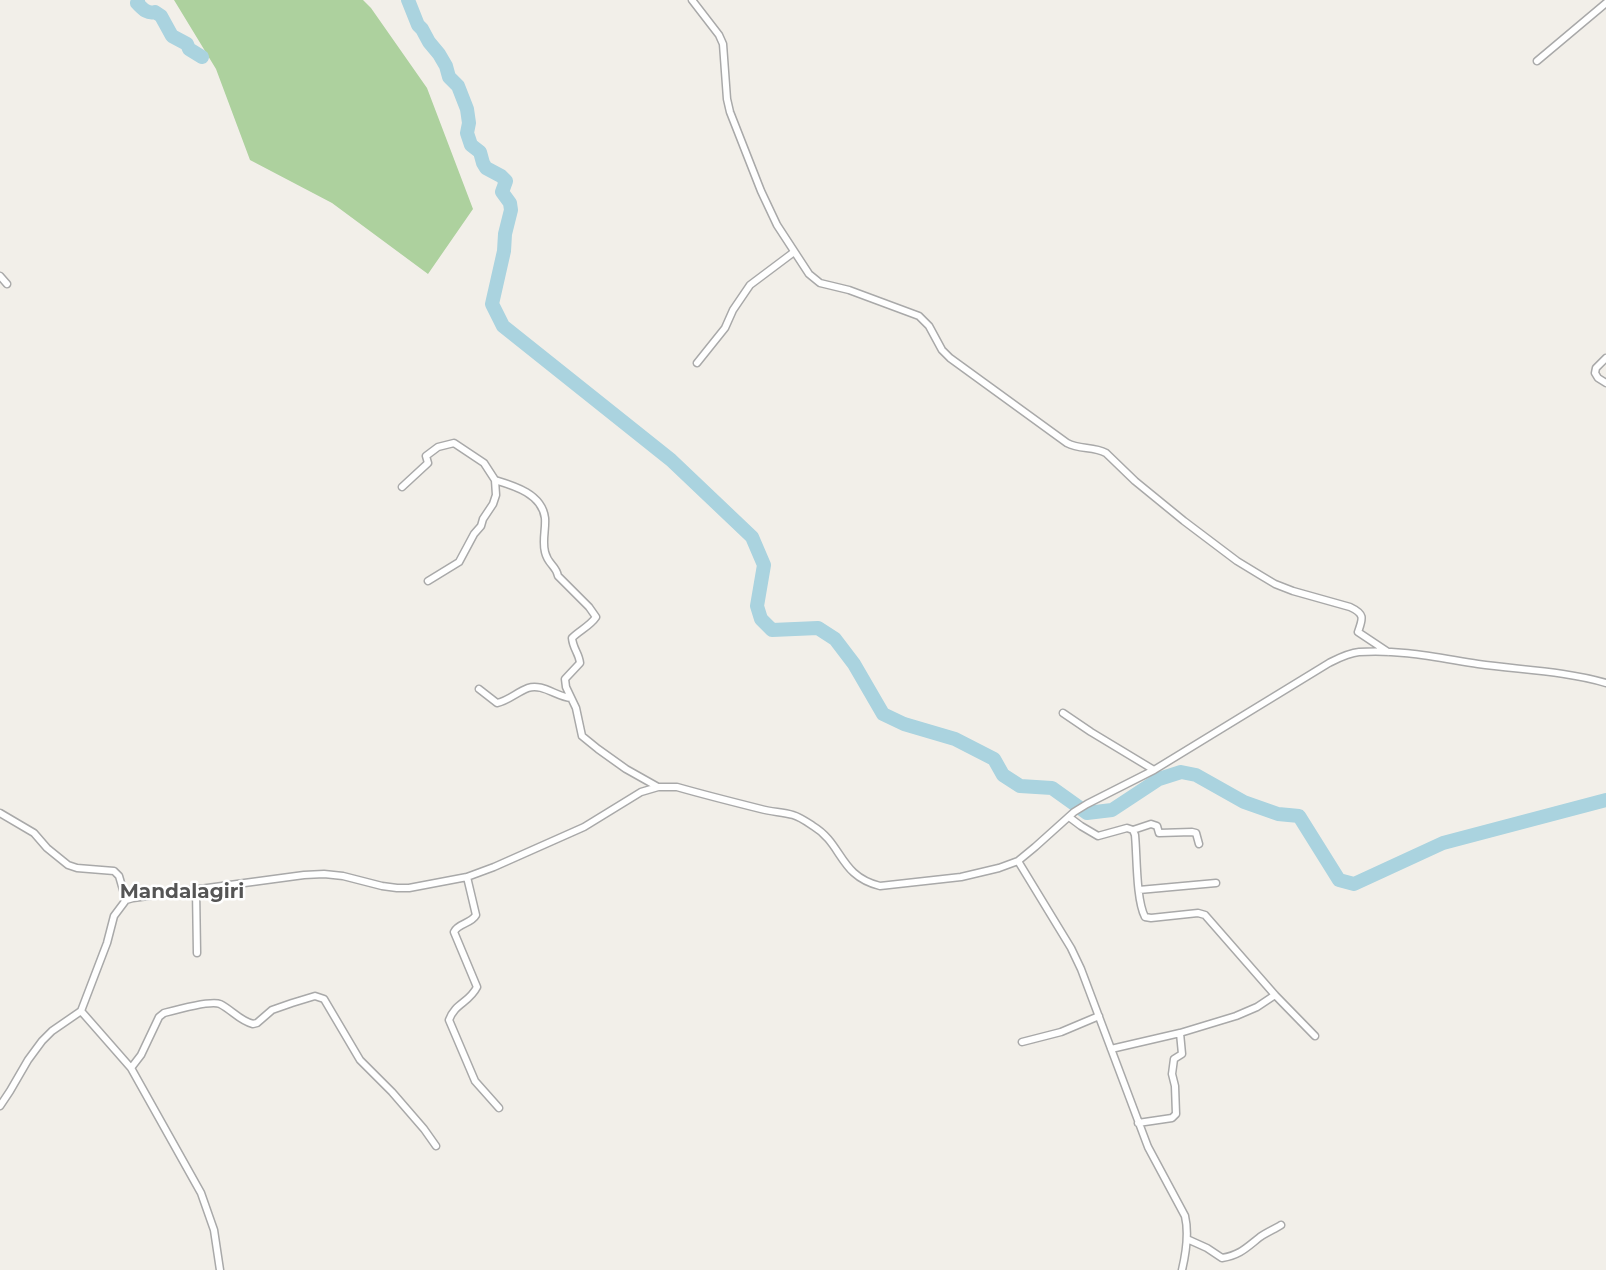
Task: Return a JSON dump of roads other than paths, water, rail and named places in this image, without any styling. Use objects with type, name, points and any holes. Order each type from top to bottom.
[{"type":"street","points":[[692,0],[722,39],[730,111],[760,191],[777,225],[808,274],[820,283],[849,290],[924,320],[945,354],[1067,444],[1106,453],[1135,481],[1184,521],[1252,571],[1293,591],[1358,610],[1362,619],[1358,632],[1390,653]]},
{"type":"street","points":[[1537,61],[1606,3]]},
{"type":"street","points":[[697,363],[725,328],[733,309],[750,285],[794,252]]},
{"type":"street","points":[[0,276],[7,284]]},
{"type":"street","points":[[1606,358],[1596,368],[1595,373],[1598,378],[1606,382]]},
{"type":"street","points":[[402,487],[428,463],[426,456],[438,447],[454,443],[484,463],[495,480],[496,495],[493,504],[459,562],[428,581]]},
{"type":"street","points":[[495,480],[522,489],[542,507],[545,519],[544,549],[548,563],[557,569],[558,576],[596,617],[592,623],[572,638],[580,657],[580,663],[565,678],[576,708],[581,734],[626,769],[658,787]]},
{"type":"street","points":[[0,1106],[42,1041],[81,1011],[107,943],[114,916],[126,900],[133,897],[304,875],[343,876],[397,888],[409,888],[467,877],[584,827],[641,792],[658,787],[677,787],[775,813],[794,815],[824,833],[844,863],[871,884],[880,886],[961,877],[1018,861],[1074,812],[1154,770],[1348,654],[1359,652],[1425,655],[1587,677],[1606,682]]},
{"type":"street","points":[[479,688],[497,703],[534,687],[571,698]]},
{"type":"street","points":[[1063,713],[1154,770]]},
{"type":"street","points":[[0,813],[34,833],[47,849],[68,865],[77,868],[114,871],[119,876],[126,900]]},
{"type":"street","points":[[1069,817],[1098,836],[1127,828],[1133,830],[1151,824],[1157,826],[1159,833],[1192,831],[1198,836],[1199,844]]},
{"type":"street","points":[[1133,830],[1144,915],[1147,918],[1198,913],[1205,915],[1275,995],[1315,1036]]},
{"type":"street","points":[[1018,861],[1071,948],[1138,1124],[1185,1216],[1186,1239],[1182,1270]]},
{"type":"street","points":[[467,877],[475,918],[455,928],[453,932],[477,987],[472,996],[452,1011],[449,1020],[475,1081],[499,1108]]},
{"type":"street","points":[[1139,890],[1216,883]]},
{"type":"street","points":[[196,889],[197,953]]},
{"type":"street","points":[[1111,1049],[1180,1033],[1236,1016],[1257,1007],[1275,995]]},
{"type":"street","points":[[131,1068],[141,1055],[159,1017],[164,1013],[214,1002],[253,1024],[276,1009],[309,997],[320,997],[324,999],[360,1060],[392,1092],[436,1146]]},
{"type":"street","points":[[81,1011],[131,1068],[201,1192],[212,1223],[220,1270]]},
{"type":"street","points":[[1022,1042],[1059,1033],[1098,1016]]},
{"type":"street","points":[[1138,1124],[1164,1120],[1175,1115],[1172,1070],[1174,1059],[1181,1055],[1180,1033]]},
{"type":"street","points":[[1186,1239],[1207,1248],[1222,1258],[1233,1256],[1247,1249],[1263,1235],[1281,1225]]},
{"type":"waterway","points":[[138,0],[137,3],[145,10],[161,16],[172,36],[187,44],[189,49],[202,57]]},
{"type":"waterway","points":[[408,0],[418,25],[439,54],[449,77],[458,86],[467,109],[469,123],[467,133],[471,145],[480,152],[486,168],[506,181],[502,192],[510,203],[511,210],[492,304],[503,326],[671,460],[752,537],[764,565],[757,606],[761,619],[772,630],[818,628],[835,639],[854,664],[883,714],[904,724],[955,739],[994,759],[1003,775],[1020,786],[1052,788],[1087,813],[1112,810],[1159,779],[1181,772],[1196,775],[1244,802],[1278,814],[1299,816],[1339,880],[1354,884],[1443,843],[1606,800]]},
{"type":"district","name":"Mandalagiri","points":[[182,892]]}]
